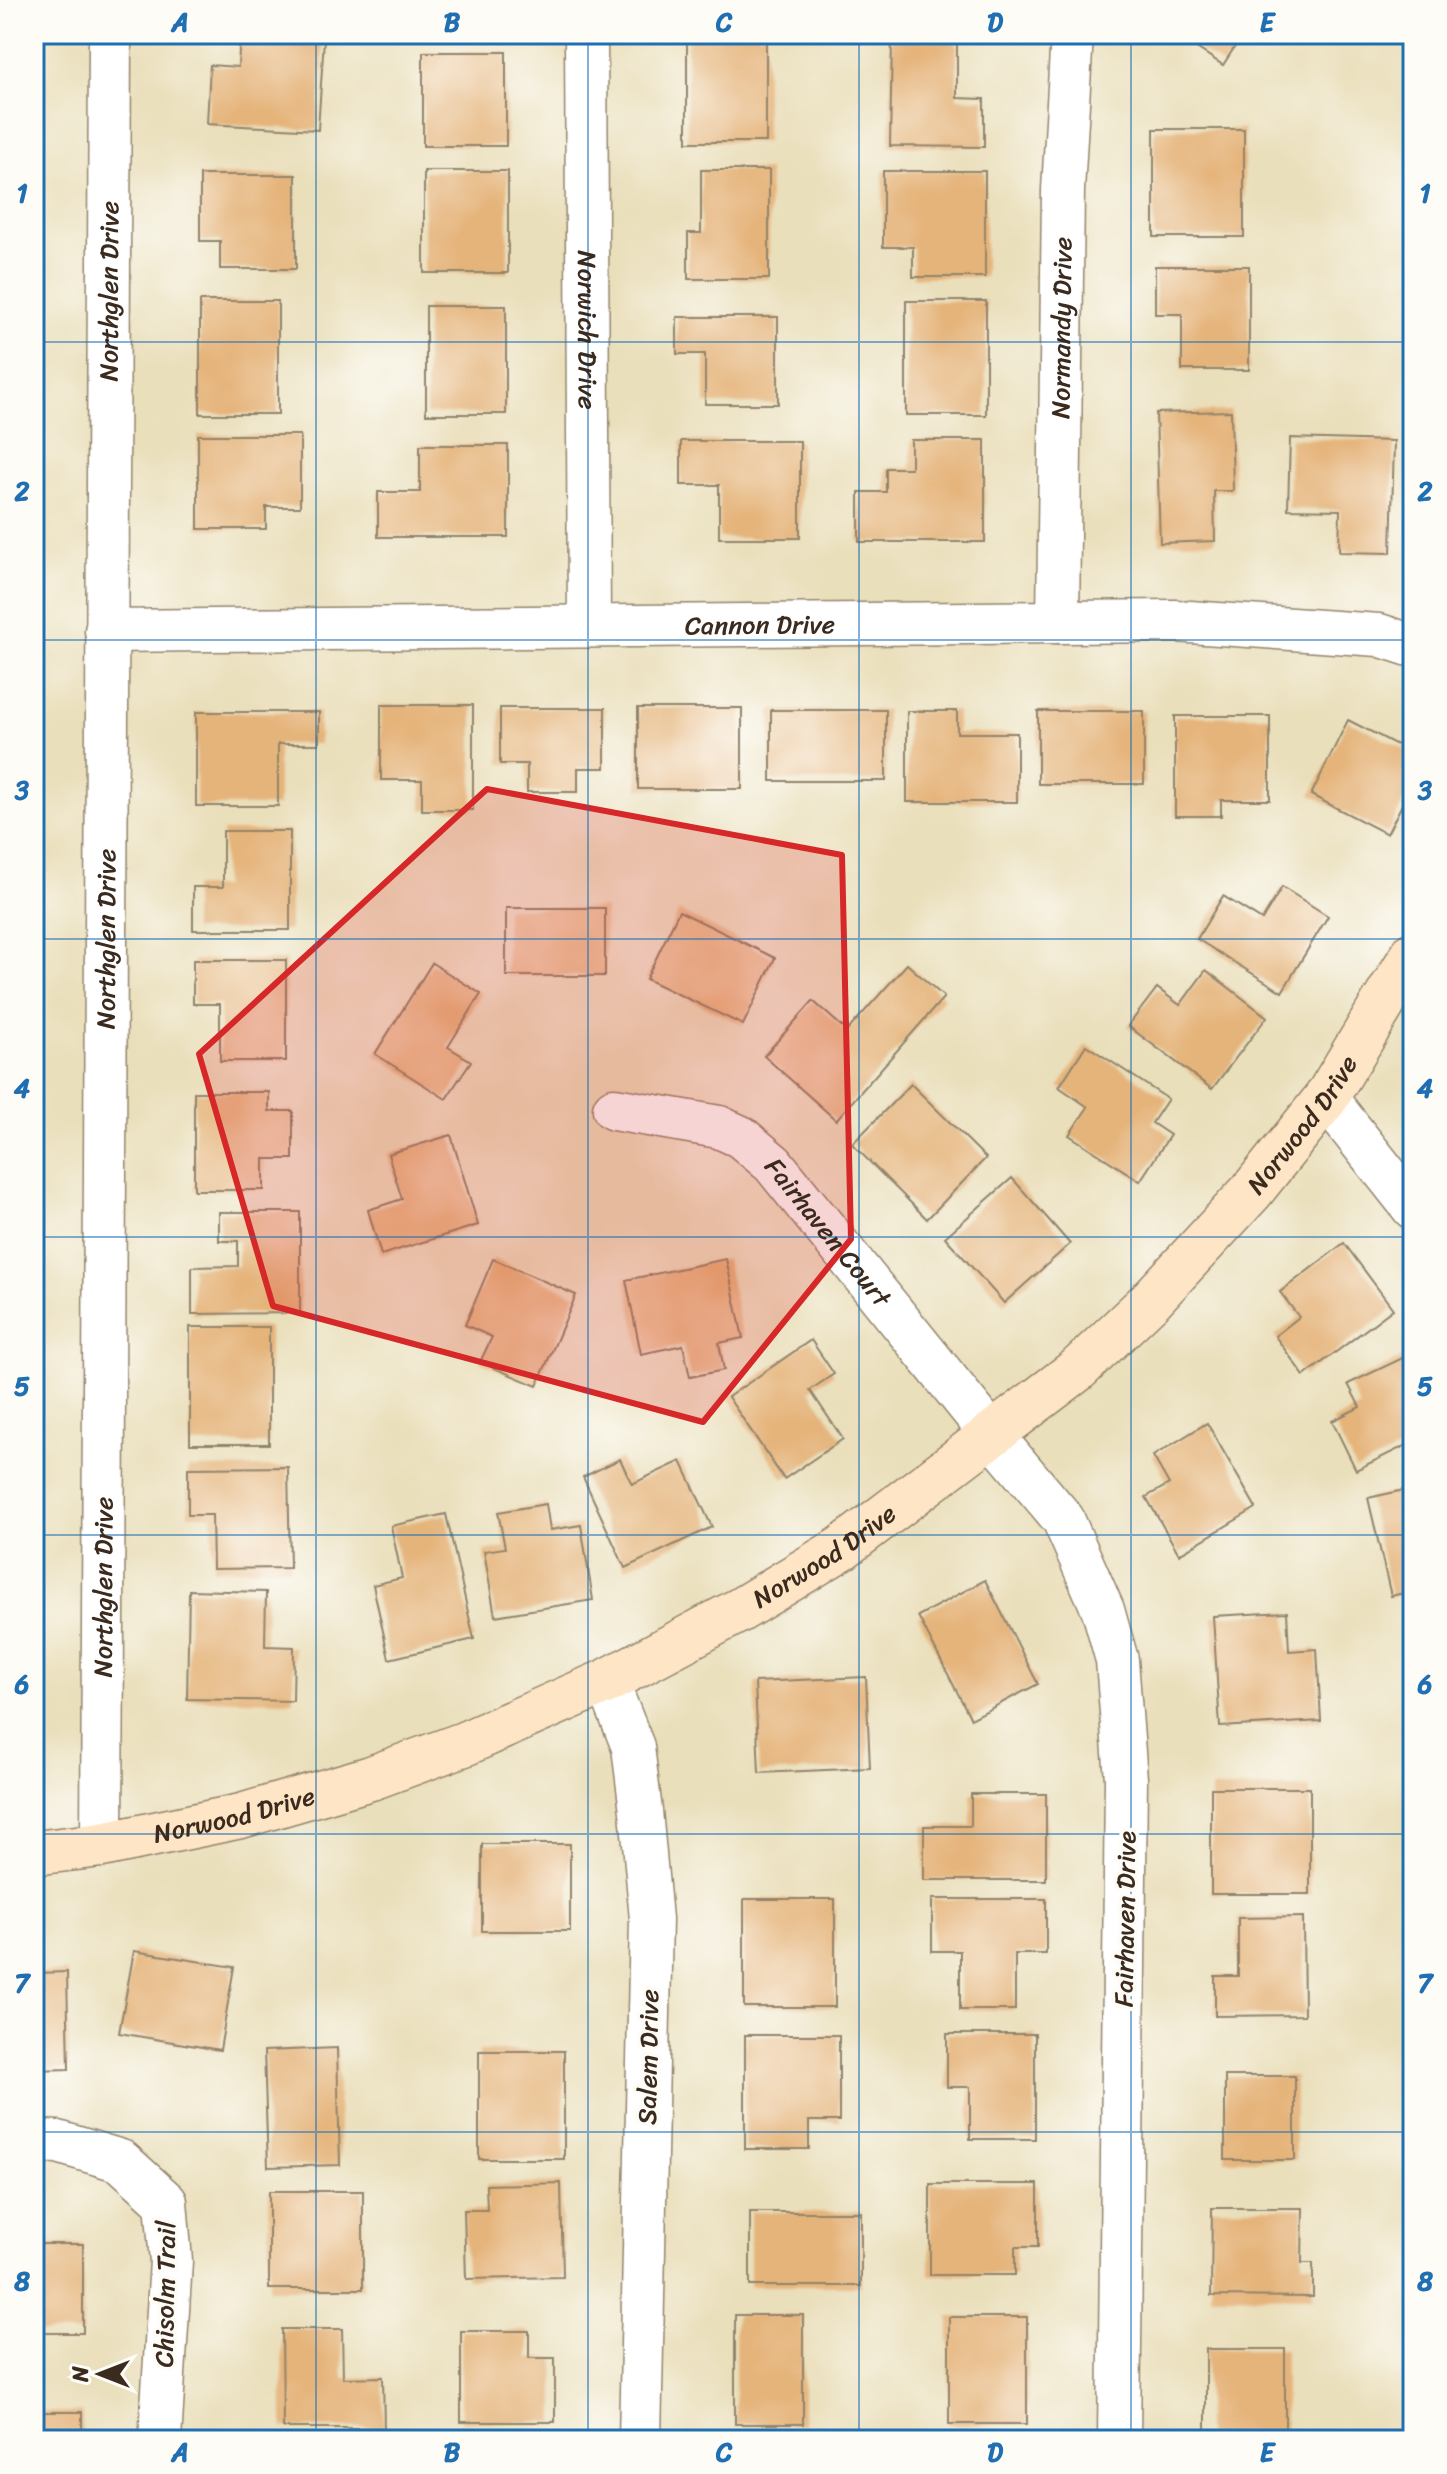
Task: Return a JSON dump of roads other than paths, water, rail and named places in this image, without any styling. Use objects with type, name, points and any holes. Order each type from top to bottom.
[{"type":"main road","name":"Norwood Drive","points":[[34,1853],[102,1845],[241,1816],[371,1778],[464,1744],[607,1681],[740,1610],[842,1548],[1077,1370],[1150,1301],[1251,1192],[1326,1098],[1413,954]]},
{"type":"street","name":"Northglen Drive","points":[[102,1845],[110,34]]},
{"type":"street","name":"Norwich Drive","points":[[586,34],[589,626]]},
{"type":"street","name":"Normandy Drive","points":[[1058,622],[1063,190],[1072,34]]},
{"type":"street","name":"Cannon Drive","points":[[106,631],[1191,622],[1379,635],[1413,646]]},
{"type":"street","points":[[1326,1098],[1413,1208]]},
{"type":"street","name":"Fairhaven Court","points":[[614,1109],[719,1127],[741,1137],[773,1164],[992,1435]]},
{"type":"street","name":"Fairhaven Drive","points":[[992,1435],[1063,1519],[1103,1610],[1117,1660],[1126,1779],[1119,2440]]},
{"type":"street","name":"Salem Drive","points":[[607,1681],[633,1747],[651,1919],[640,2440]]},
{"type":"street","name":"Chisolm Trail","points":[[34,2141],[58,2142],[121,2161],[166,2202],[171,2261],[160,2440]]}]
